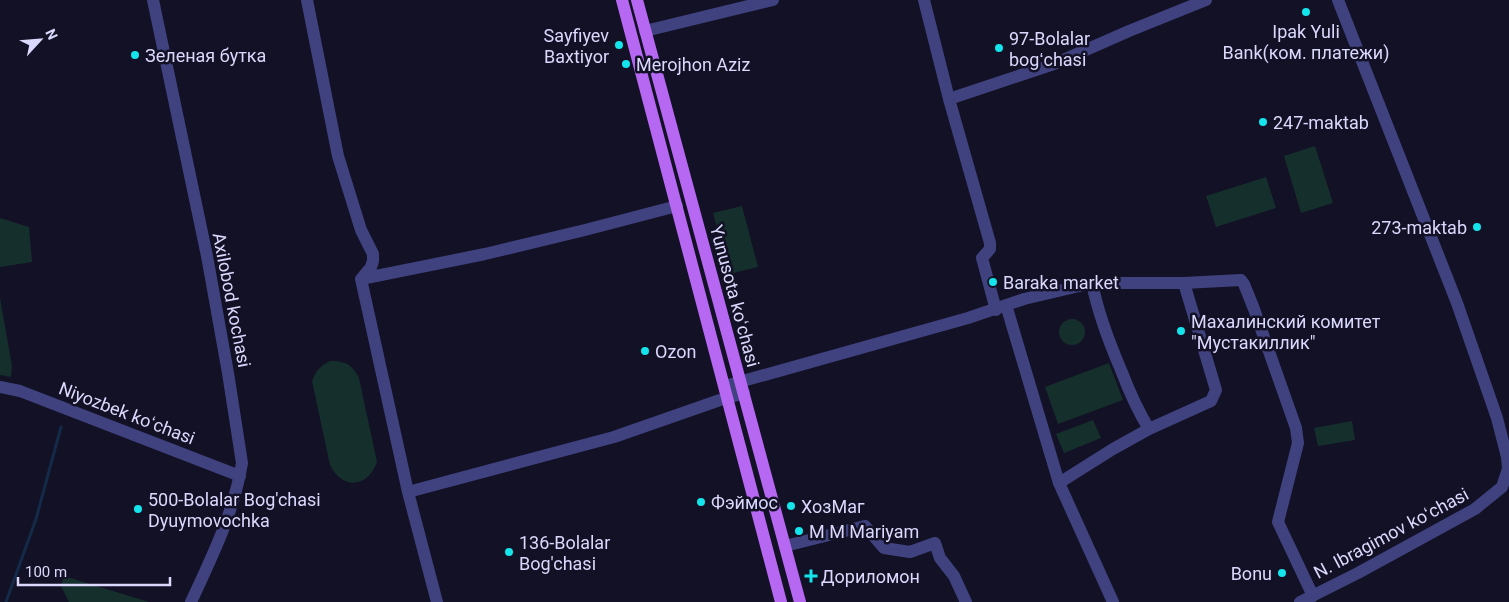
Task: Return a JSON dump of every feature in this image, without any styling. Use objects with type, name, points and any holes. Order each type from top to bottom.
[{"type":"main road","name":"Yunusota koʻchasi","points":[[622,0],[782,602]]},
{"type":"main road","name":"Yunusota koʻchasi","points":[[637,0],[800,602]]},
{"type":"street","name":"Axilobod kochasi","points":[[153,0],[207,256],[242,463],[240,476],[221,537],[191,602]]},
{"type":"street","points":[[307,0],[338,156],[361,230],[373,254],[374,261],[361,279]]},
{"type":"street","points":[[645,31],[773,0]]},
{"type":"street","points":[[924,0],[949,100],[989,238],[990,249],[982,258],[1001,307],[1059,483],[1113,602]]},
{"type":"street","points":[[949,100],[1054,64],[1129,30],[1206,0]]},
{"type":"street","name":"N. Ibragimov koʻchasi","points":[[1300,602],[1358,574],[1468,514],[1502,487],[1508,469],[1507,457],[1497,418],[1457,303],[1338,0]]},
{"type":"street","points":[[361,279],[485,254],[677,206]]},
{"type":"street","points":[[361,279],[408,492],[437,602]]},
{"type":"street","points":[[408,492],[614,437],[727,392],[1001,307],[1024,298],[1092,283],[1184,282],[1237,279],[1241,280],[1244,284],[1296,428],[1298,443],[1278,522],[1313,596]]},
{"type":"street","points":[[1059,483],[1112,449],[1149,429],[1211,401],[1216,394],[1184,282]]},
{"type":"street","points":[[1092,283],[1096,305],[1107,337],[1132,398],[1149,429]]},
{"type":"street","name":"Niyozbek koʻchasi","points":[[0,387],[20,391],[240,476]]},
{"type":"street","points":[[785,546],[865,526],[884,548],[910,552],[935,543],[940,558],[954,576],[966,602]]},
{"type":"green space","points":[[1315,146],[1333,203],[1301,213],[1284,156]]},
{"type":"green space","points":[[1266,177],[1276,208],[1216,227],[1206,196]]},
{"type":"green space","points":[[742,206],[758,267],[729,274],[713,213]]},
{"type":"green space","points":[[0,218],[29,227],[32,262],[0,267]]},
{"type":"green space","points":[[0,298],[12,366],[11,377],[0,375]]},
{"type":"green space","points":[[1072,319],[1081,323],[1085,332],[1081,341],[1072,345],[1063,341],[1059,332],[1063,323]]},
{"type":"green space","points":[[330,361],[340,361],[347,364],[359,378],[377,462],[368,477],[355,483],[341,479],[330,465],[312,381],[319,369]]},
{"type":"green space","points":[[1109,363],[1123,400],[1058,424],[1045,387]]},
{"type":"green space","points":[[1093,420],[1101,438],[1064,453],[1056,434]]},
{"type":"green space","points":[[1352,421],[1355,440],[1318,446],[1314,428]]},
{"type":"green space","points":[[64,576],[149,602],[69,602],[61,586]]},
{"type":"waterway","points":[[6,602],[36,519],[61,427]]},
{"type":"place","name":"Ipak Yuli Bank(ком. платежи)","points":[[1306,12]]},
{"type":"place","name":"Sayfiyev Baxtiyor","points":[[619,45]]},
{"type":"place","name":"97-Bolalar bogʻchasi","points":[[999,48]]},
{"type":"place","name":"Зеленая бутка","points":[[135,55]]},
{"type":"place","name":"Merojhon Aziz","points":[[626,64]]},
{"type":"place","name":"247-maktab","points":[[1263,122]]},
{"type":"place","name":"273-maktab","points":[[1477,227]]},
{"type":"place","name":"Baraka market","points":[[993,282]]},
{"type":"place","name":"Махалинский комитет \"Мустакиллик\"","points":[[1181,331]]},
{"type":"place","name":"Ozon","points":[[645,351]]},
{"type":"place","name":"Фэймос","points":[[701,502]]},
{"type":"place","name":"ХозМаг","points":[[791,506]]},
{"type":"place","name":"500-Bolalar Bog'chasi Dyuymovochka","points":[[138,509]]},
{"type":"place","name":"M M Mariyam","points":[[799,531]]},
{"type":"place","name":"136-Bolalar Bog'chasi","points":[[509,552]]},
{"type":"place","name":"Bonu","points":[[1282,573]]},
{"type":"place","name":"Дориломон","points":[[811,576]]}]
